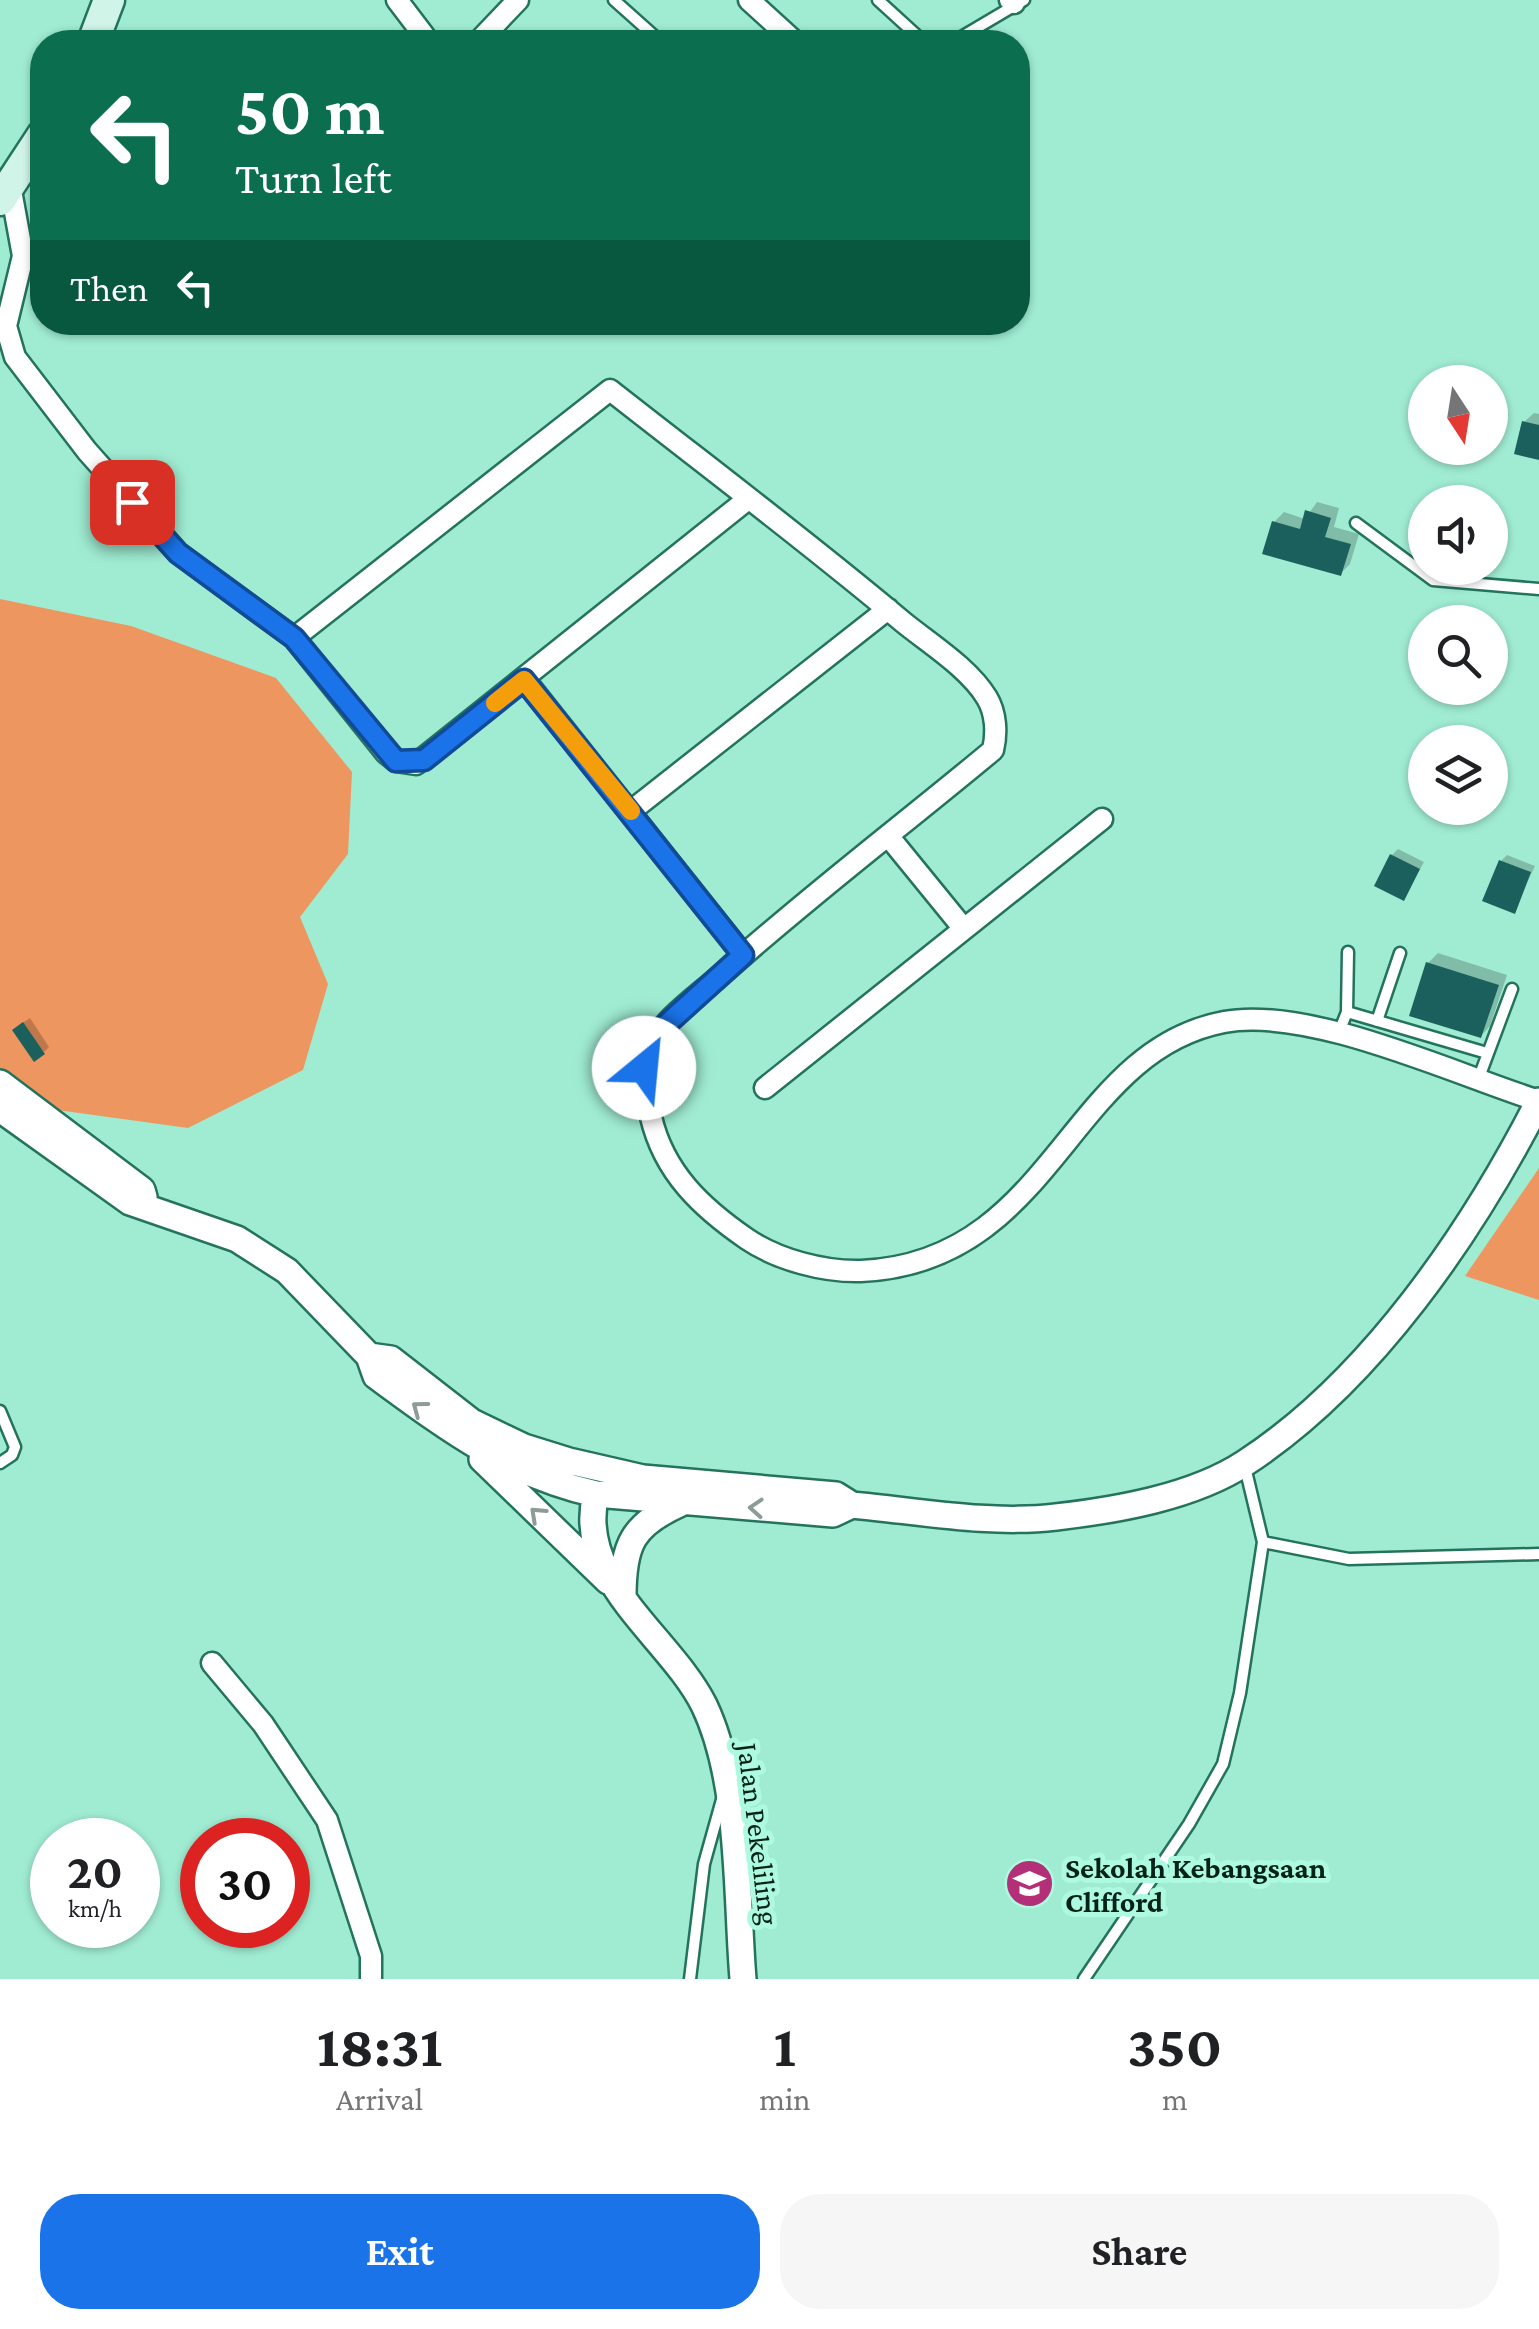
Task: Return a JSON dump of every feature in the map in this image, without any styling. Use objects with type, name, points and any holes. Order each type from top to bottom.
[{"type":"main road","points":[[98,30],[109,0]]},
{"type":"main road","points":[[5,193],[30,154]]},
{"type":"street","points":[[489,30],[518,0]]},
{"type":"street","points":[[749,0],[782,30]]},
{"type":"street","points":[[398,1],[420,30]]},
{"type":"street","points":[[5,193],[23,256],[6,326],[15,357],[87,451],[178,553],[294,638],[386,753],[407,764],[424,760],[748,498]]},
{"type":"street","points":[[294,638],[610,390],[888,609],[975,682],[990,701],[997,734],[993,750],[743,955],[659,1031],[648,1051],[644,1068],[655,1133],[668,1162],[691,1194],[759,1248],[804,1264],[848,1271],[888,1270],[921,1262],[980,1234],[1007,1212],[1110,1091],[1171,1042],[1226,1021],[1255,1020],[1339,1033],[1539,1101],[1502,1171],[1399,1320],[1314,1408],[1244,1464],[1146,1501],[1054,1517],[986,1517],[852,1505],[836,1495],[643,1478],[524,1447],[472,1422],[391,1359],[369,1356]]},
{"type":"street","points":[[632,811],[888,609]]},
{"type":"street","points":[[524,680],[743,955]]},
{"type":"street","points":[[765,1088],[1102,819]]},
{"type":"street","points":[[890,837],[964,929]]},
{"type":"street","points":[[0,1084],[142,1190],[146,1204]]},
{"type":"street","points":[[0,1109],[130,1202],[146,1204],[238,1239],[287,1271],[369,1356],[376,1376],[466,1443],[615,1589],[630,1543],[648,1518],[681,1503]]},
{"type":"street","points":[[466,1443],[522,1472],[596,1494],[834,1514],[852,1505]]},
{"type":"street","points":[[569,1461],[596,1494]]},
{"type":"street","points":[[596,1494],[643,1478]]},
{"type":"street","name":"Jalan Pekeliling","points":[[596,1494],[593,1522],[615,1589],[689,1677],[718,1744],[727,1785],[743,1979]]},
{"type":"street","points":[[212,1663],[308,1785],[327,1820],[371,1956],[372,1979]]},
{"type":"lane","points":[[614,0],[647,30]]},
{"type":"lane","points":[[878,0],[911,30]]},
{"type":"lane","points":[[971,30],[1016,1]]},
{"type":"lane","points":[[1356,522],[1433,580],[1539,589]]},
{"type":"lane","points":[[1339,1033],[1346,1012],[1348,952]]},
{"type":"lane","points":[[1377,1021],[1400,953]]},
{"type":"lane","points":[[1477,1082],[1512,989]]},
{"type":"lane","points":[[1346,1012],[1488,1054]]},
{"type":"lane","points":[[0,1411],[14,1447],[12,1455],[0,1463]]},
{"type":"lane","points":[[1084,1979],[1189,1824],[1223,1764],[1240,1693],[1262,1542],[1244,1464]]},
{"type":"lane","points":[[1262,1542],[1349,1559],[1539,1554]]},
{"type":"lane","points":[[690,1979],[704,1864],[727,1785]]},
{"type":"shaded area","points":[[0,599],[131,626],[276,678],[352,772],[348,854],[300,917],[328,984],[303,1070],[188,1128],[50,1109],[0,1070]]},
{"type":"shaded area","points":[[1539,1168],[1539,1300],[1465,1276]]},
{"type":"building","points":[[1522,421],[1539,425],[1539,460],[1514,454]]},
{"type":"building","points":[[1305,510],[1331,518],[1325,537],[1351,544],[1341,576],[1262,554],[1272,521],[1300,529]]},
{"type":"building","points":[[1390,854],[1420,869],[1404,901],[1374,886]]},
{"type":"building","points":[[1499,860],[1531,872],[1515,914],[1482,901]]},
{"type":"building","points":[[1426,962],[1499,985],[1481,1038],[1409,1016]]},
{"type":"building","points":[[23,1022],[45,1054],[34,1062],[12,1030]]},
{"type":"slow traffic","points":[[495,703],[524,680],[631,811]]},
{"type":"place","name":"Sekolah Kebangsaan Clifford","points":[[1030,1884]]},
{"type":"route","points":[[132,502],[178,553],[294,638],[396,761],[416,764],[424,760],[524,680],[743,955],[659,1031],[644,1068]]}]
